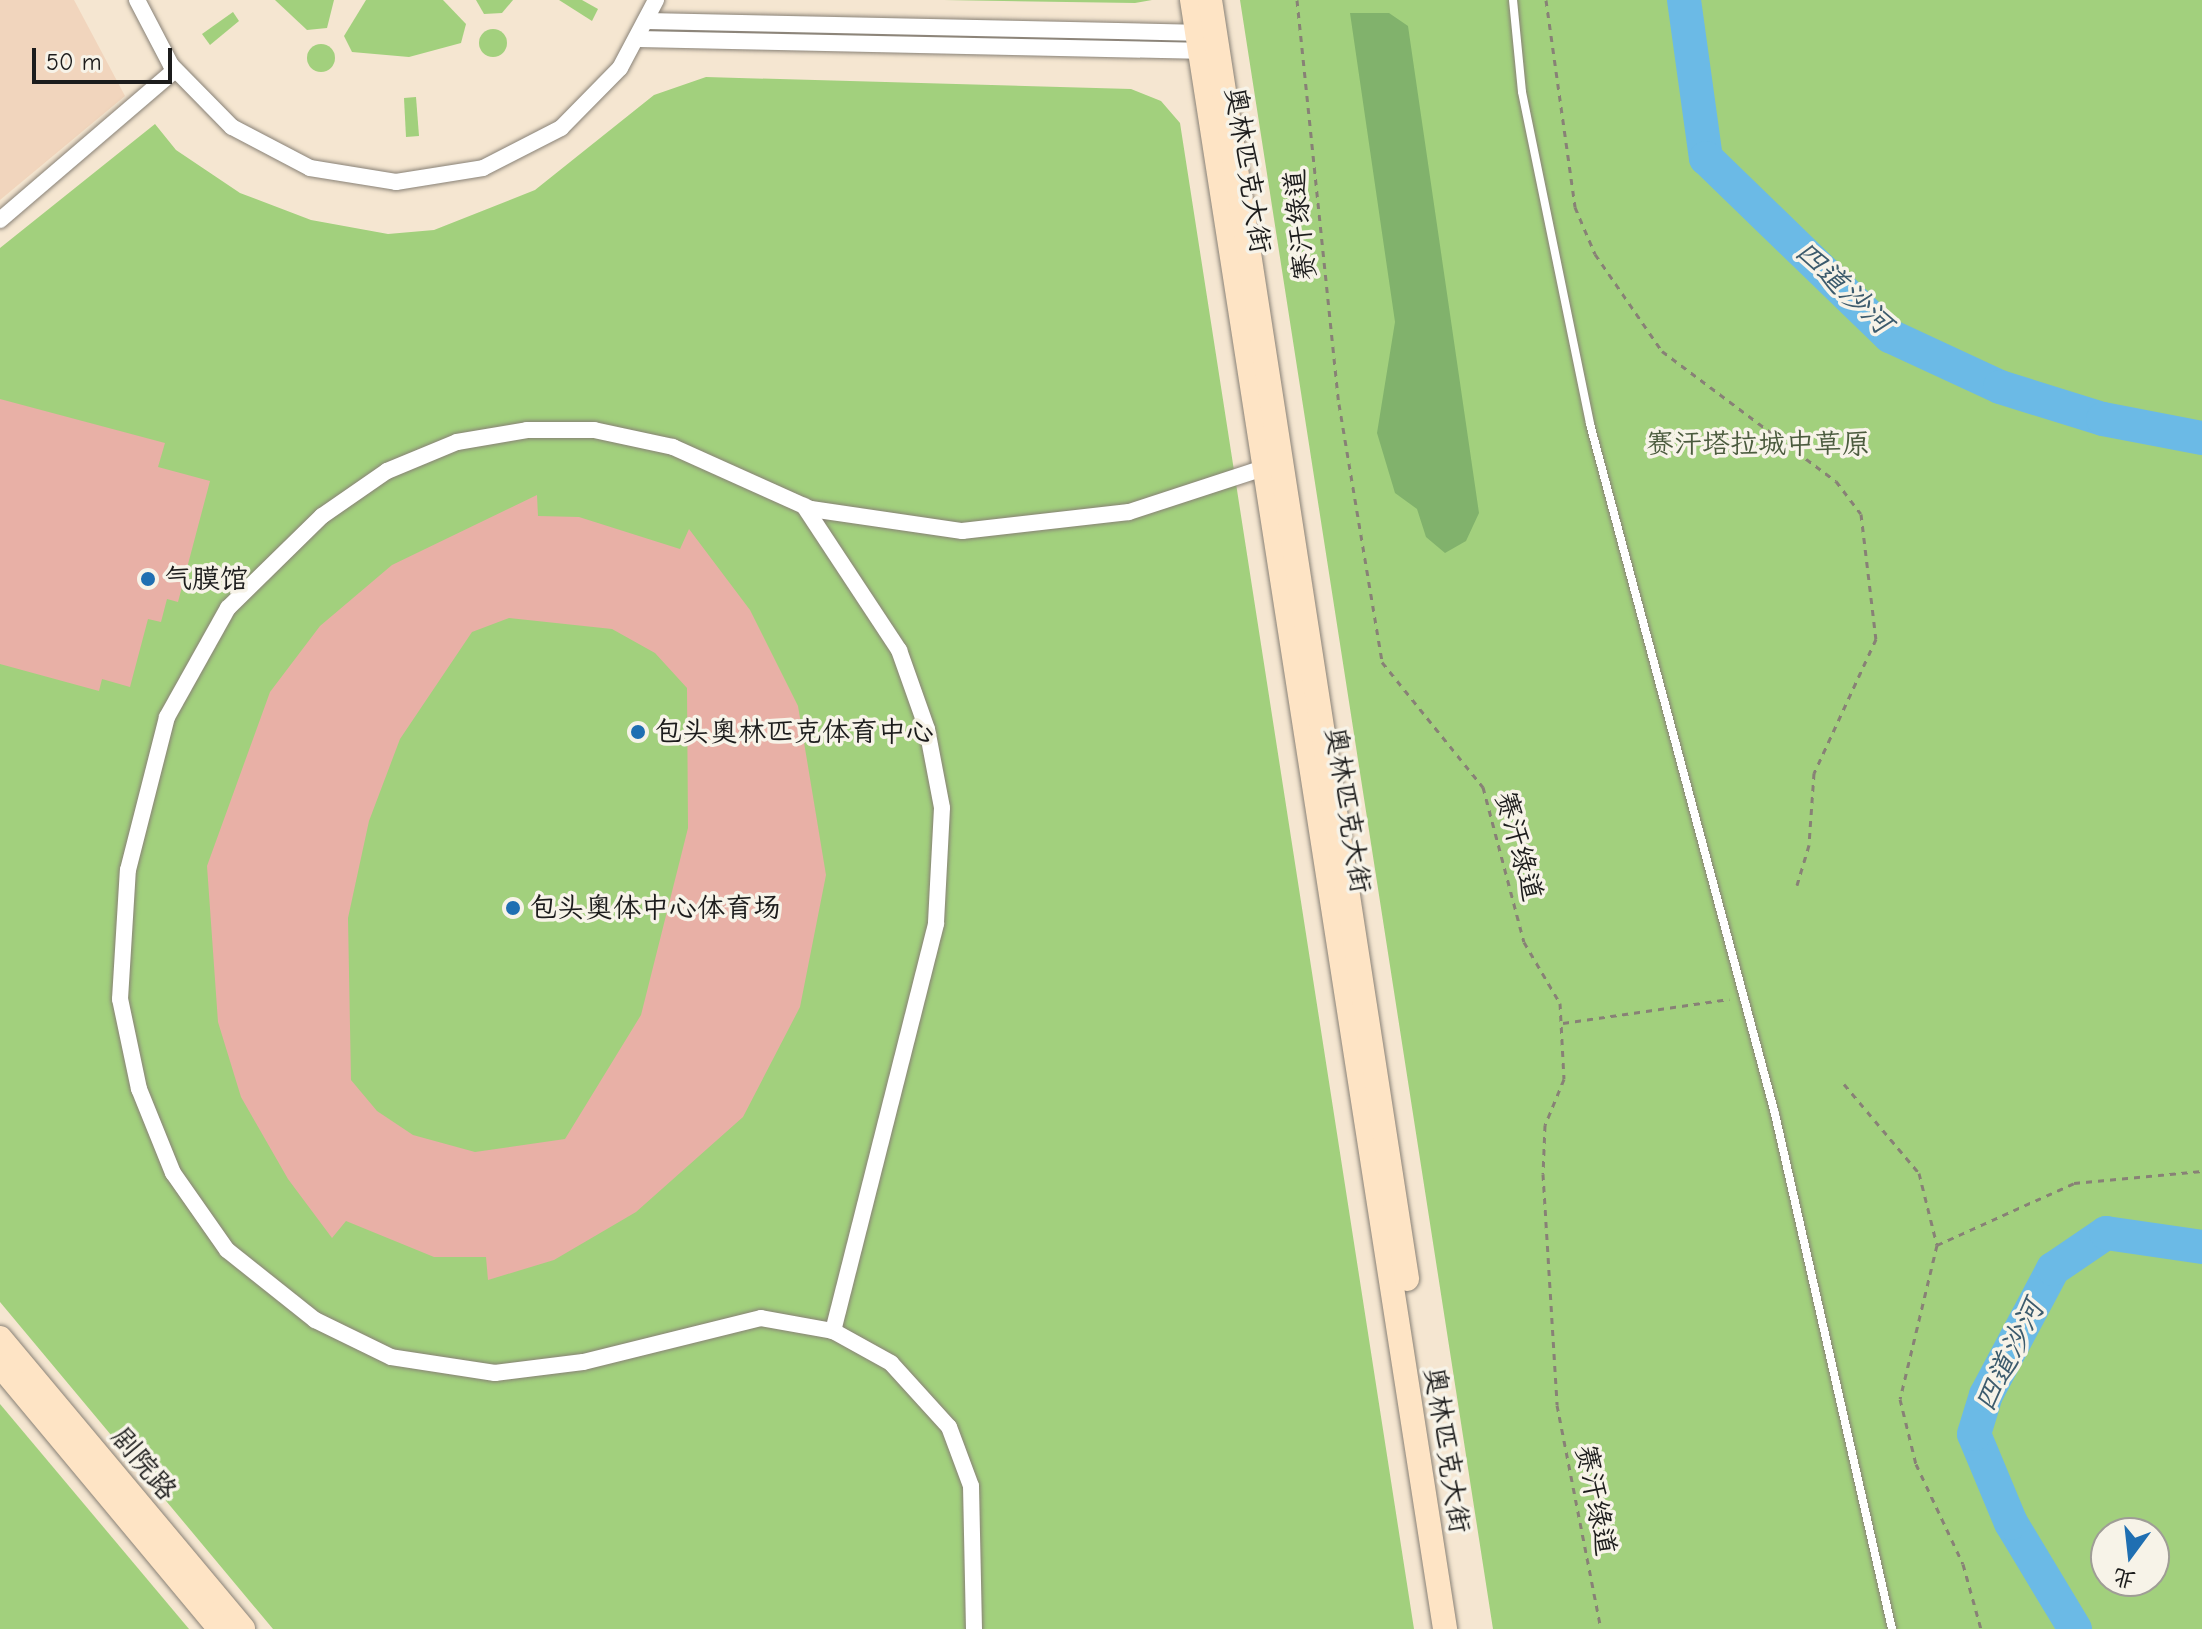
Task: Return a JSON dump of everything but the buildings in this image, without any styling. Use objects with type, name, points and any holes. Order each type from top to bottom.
[{"type":"main road","name":"奥林匹克大街","points":[[1192,0],[1207,42],[1461,1629]]},
{"type":"main road","name":"奥林匹克大街","points":[[1210,0],[1207,42],[1264,468],[1445,1629]]},
{"type":"main road","name":"剧院路","points":[[0,1338],[243,1629]]},
{"type":"main road","name":"剧院路","points":[[0,1365],[220,1629]]},
{"type":"street","points":[[137,0],[175,70],[232,127],[282,157],[367,180],[425,180],[510,158],[561,128],[602,90],[638,39],[656,0]]},
{"type":"street","points":[[647,21],[1207,42]]},
{"type":"street","points":[[638,39],[1207,42]]},
{"type":"street","points":[[0,220],[175,70]]},
{"type":"street","points":[[974,1629],[971,1486],[949,1427],[891,1363],[833,1331],[761,1318],[583,1362],[495,1373],[391,1357],[315,1320],[227,1250],[173,1173],[139,1089],[120,999],[128,870],[167,717],[228,608],[322,516],[387,471],[457,442],[527,430],[594,430],[673,447],[804,506],[876,523],[962,531],[1063,524],[1200,494],[1264,468]]},
{"type":"street","points":[[804,506],[899,650],[927,729],[942,808],[936,924],[833,1331]]},
{"type":"lane","points":[[1513,0],[1522,92],[1590,424],[1745,997],[1892,1629]]},
{"type":"path","name":"赛汗绿道","points":[[1297,0],[1339,404],[1382,662],[1483,787],[1524,942],[1544,968],[1563,1023],[1564,1079],[1545,1125],[1543,1174],[1557,1405],[1601,1629]]},
{"type":"path","points":[[1546,0],[1575,207],[1611,280],[1662,351],[1836,481],[1861,514],[1876,639],[1814,773],[1809,845],[1797,885]]},
{"type":"path","points":[[1563,1023],[1745,997]]},
{"type":"path","points":[[1844,1084],[1919,1173],[1937,1245],[1900,1399],[1916,1464],[1963,1564],[1981,1629]]},
{"type":"path","points":[[1937,1245],[2074,1183],[2202,1171]]},
{"type":"shaded area","points":[[0,0],[74,0],[125,96],[0,200]]},
{"type":"green space","points":[[275,0],[334,0],[327,28],[307,30]]},
{"type":"green space","points":[[366,0],[443,0],[466,24],[461,43],[409,57],[352,52],[344,36]]},
{"type":"green space","points":[[476,0],[513,0],[502,13],[484,14]]},
{"type":"green space","points":[[559,0],[582,0],[598,9],[592,21]]},
{"type":"green space","points":[[944,0],[1152,0],[1135,3]]},
{"type":"green space","name":"赛汗塔拉城中草原","points":[[1240,0],[2202,0],[2202,1629],[1493,1629]]},
{"type":"green space","points":[[233,12],[239,21],[210,45],[202,34]]},
{"type":"green space","points":[[1350,13],[1389,13],[1408,26],[1479,513],[1466,541],[1445,553],[1426,537],[1417,509],[1395,493],[1377,433],[1395,322]]},
{"type":"green space","points":[[493,29],[503,33],[507,43],[503,53],[493,57],[483,53],[479,43],[483,33]]},
{"type":"green space","points":[[321,44],[331,48],[335,58],[331,68],[321,72],[311,68],[307,58],[311,48]]},
{"type":"green space","name":"包头奥林匹克体育中心","points":[[706,77],[1131,89],[1161,101],[1180,123],[1414,1629],[273,1629],[0,1302],[0,248],[155,124],[176,150],[240,193],[311,220],[388,234],[434,230],[535,190],[654,95]]},
{"type":"green space","points":[[416,97],[419,136],[406,137],[404,98]]},
{"type":"green space","points":[[0,1404],[189,1629],[0,1629]]},
{"type":"waterway","name":"四道沙河","points":[[1684,0],[1706,158],[1890,336],[2000,387],[2103,419],[2202,438]]},
{"type":"waterway","name":"四道沙河","points":[[2075,1629],[2011,1523],[1974,1434],[1986,1395],[2053,1269],[2106,1233],[2202,1247]]},
{"type":"place","name":"气膜馆","points":[[148,579]]},
{"type":"place","name":"包头奥林匹克体育中心","points":[[638,732]]},
{"type":"place","name":"包头奥体中心体育场","points":[[513,908]]}]
